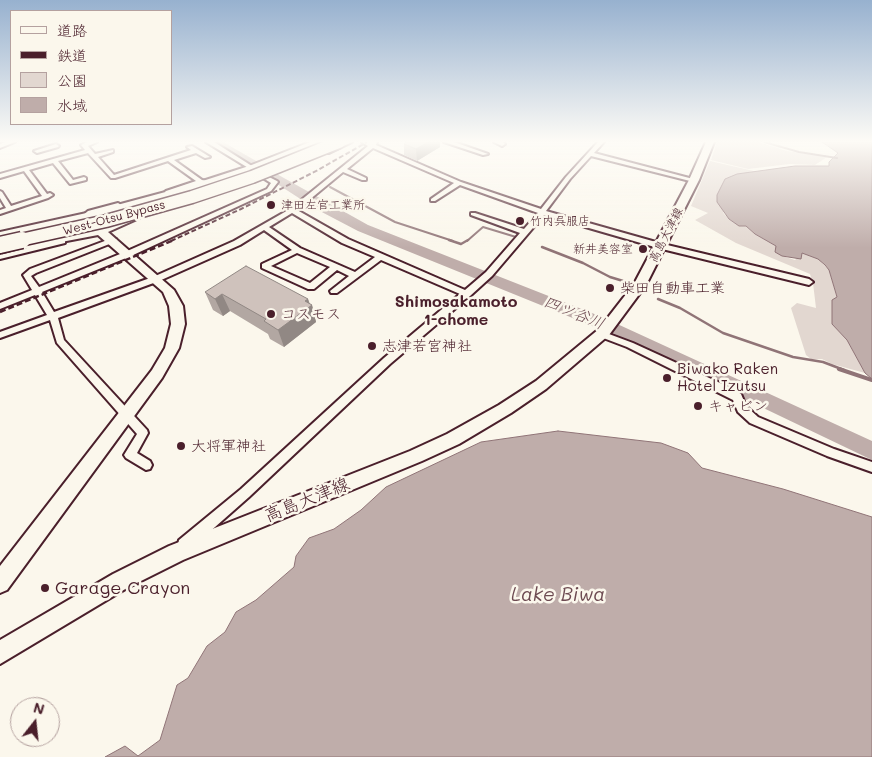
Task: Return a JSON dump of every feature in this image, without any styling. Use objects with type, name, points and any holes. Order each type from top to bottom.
[{"type":"highway","name":"West-Otsu Bypass","points":[[0,240],[104,216],[236,177]]},
{"type":"highway","name":"West-Otsu Bypass","points":[[0,245],[99,227],[248,177]]},
{"type":"street","points":[[0,212],[48,196],[31,177]]},
{"type":"street","points":[[68,177],[72,183],[84,179]]},
{"type":"street","points":[[195,177],[201,182]]},
{"type":"street","points":[[0,583],[157,374],[172,348],[178,324],[176,306],[168,290],[99,227],[90,212],[216,177]]},
{"type":"street","points":[[146,465],[130,455],[143,433],[60,341],[53,317],[27,275],[99,227],[186,190],[221,177]]},
{"type":"street","points":[[0,251],[72,235],[263,177]]},
{"type":"street","points":[[0,306],[128,254],[269,190],[275,182],[265,177]]},
{"type":"street","points":[[0,335],[156,279],[236,244],[292,210],[333,177]]},
{"type":"street","points":[[447,177],[542,212],[661,246],[804,279]]},
{"type":"street","points":[[176,553],[245,493],[388,361],[485,278],[571,177]]},
{"type":"street","points":[[683,177],[694,180]]},
{"type":"street","name":"高島大津線","points":[[0,653],[120,581],[176,553],[416,456],[453,439],[505,409],[541,385],[606,329],[640,285],[694,180]]},
{"type":"street","points":[[433,200],[459,183]]},
{"type":"street","points":[[0,193],[10,209]]},
{"type":"street","points":[[292,210],[345,241],[467,294]]},
{"type":"street","points":[[474,214],[525,232]]},
{"type":"street","points":[[0,236],[99,227]]},
{"type":"street","points":[[0,257],[84,235],[100,236],[99,227]]},
{"type":"street","points":[[264,227],[297,250],[355,276]]},
{"type":"street","points":[[297,250],[265,266],[311,287],[334,268]]},
{"type":"street","points":[[334,291],[381,256]]},
{"type":"street","points":[[606,329],[630,345],[727,391],[736,397],[742,409],[754,420],[830,453],[872,468]]},
{"type":"green space","points":[[703,177],[731,177],[725,179],[717,195],[724,214],[733,222],[746,226],[755,234],[776,246],[782,256],[795,260],[802,253],[818,259],[829,270],[837,298],[832,324],[847,340],[865,373],[832,364],[822,359],[811,359],[806,355],[791,308],[797,303],[816,308],[810,274],[736,243],[695,220],[708,213],[691,206]]},
{"type":"water","points":[[729,177],[872,177],[872,379],[865,373],[847,340],[832,324],[832,300],[837,297],[829,270],[818,259],[802,253],[801,259],[782,256],[775,252],[776,246],[755,234],[746,226],[739,226],[729,219],[717,202],[717,195],[725,179]]},
{"type":"water","name":"Lake Biwa","points":[[558,431],[661,443],[688,453],[702,468],[783,489],[872,517],[872,757],[105,757],[125,746],[138,756],[160,740],[177,685],[188,678],[207,646],[225,632],[236,612],[256,600],[294,567],[296,556],[309,538],[334,529],[361,510],[386,487],[481,442]]},
{"type":"building","points":[[246,266],[308,299],[305,301],[312,305],[278,330],[264,321],[266,319],[222,294],[215,299],[205,292]]},
{"type":"waterway","name":"四ツ谷川","points":[[276,177],[321,206],[363,228],[596,321],[872,451]]},
{"type":"waterway","points":[[330,187],[395,222],[453,241]]},
{"type":"waterway","points":[[467,241],[483,227],[516,237]]},
{"type":"waterway","points":[[449,240],[461,244],[468,240]]},
{"type":"waterway","points":[[542,247],[583,263],[610,277],[633,284]]},
{"type":"waterway","points":[[658,299],[680,308],[723,333],[793,357],[823,362],[844,370]]},
{"type":"waterway","points":[[839,369],[872,380]]},
{"type":"railway","points":[[171,241],[304,177]]},
{"type":"railway","points":[[0,312],[174,240]]},
{"type":"place","name":"津田左官工業所","points":[[271,205]]},
{"type":"place","name":"竹内呉服店","points":[[520,221]]},
{"type":"place","name":"新井美容室","points":[[643,249]]},
{"type":"place","name":"柴田自動車工業","points":[[610,288]]},
{"type":"place","name":"コスモス","points":[[271,314]]},
{"type":"place","name":"志津若宮神社","points":[[372,346]]},
{"type":"place","name":"Biwako Raken Hotel Izutsu","points":[[667,378]]},
{"type":"place","name":"キャビン","points":[[698,406]]},
{"type":"place","name":"大将軍神社","points":[[181,446]]},
{"type":"place","name":"Garage Crayon","points":[[45,588]]},
{"type":"district","name":"Shimosakamoto 1-chome","points":[[456,311]]}]
